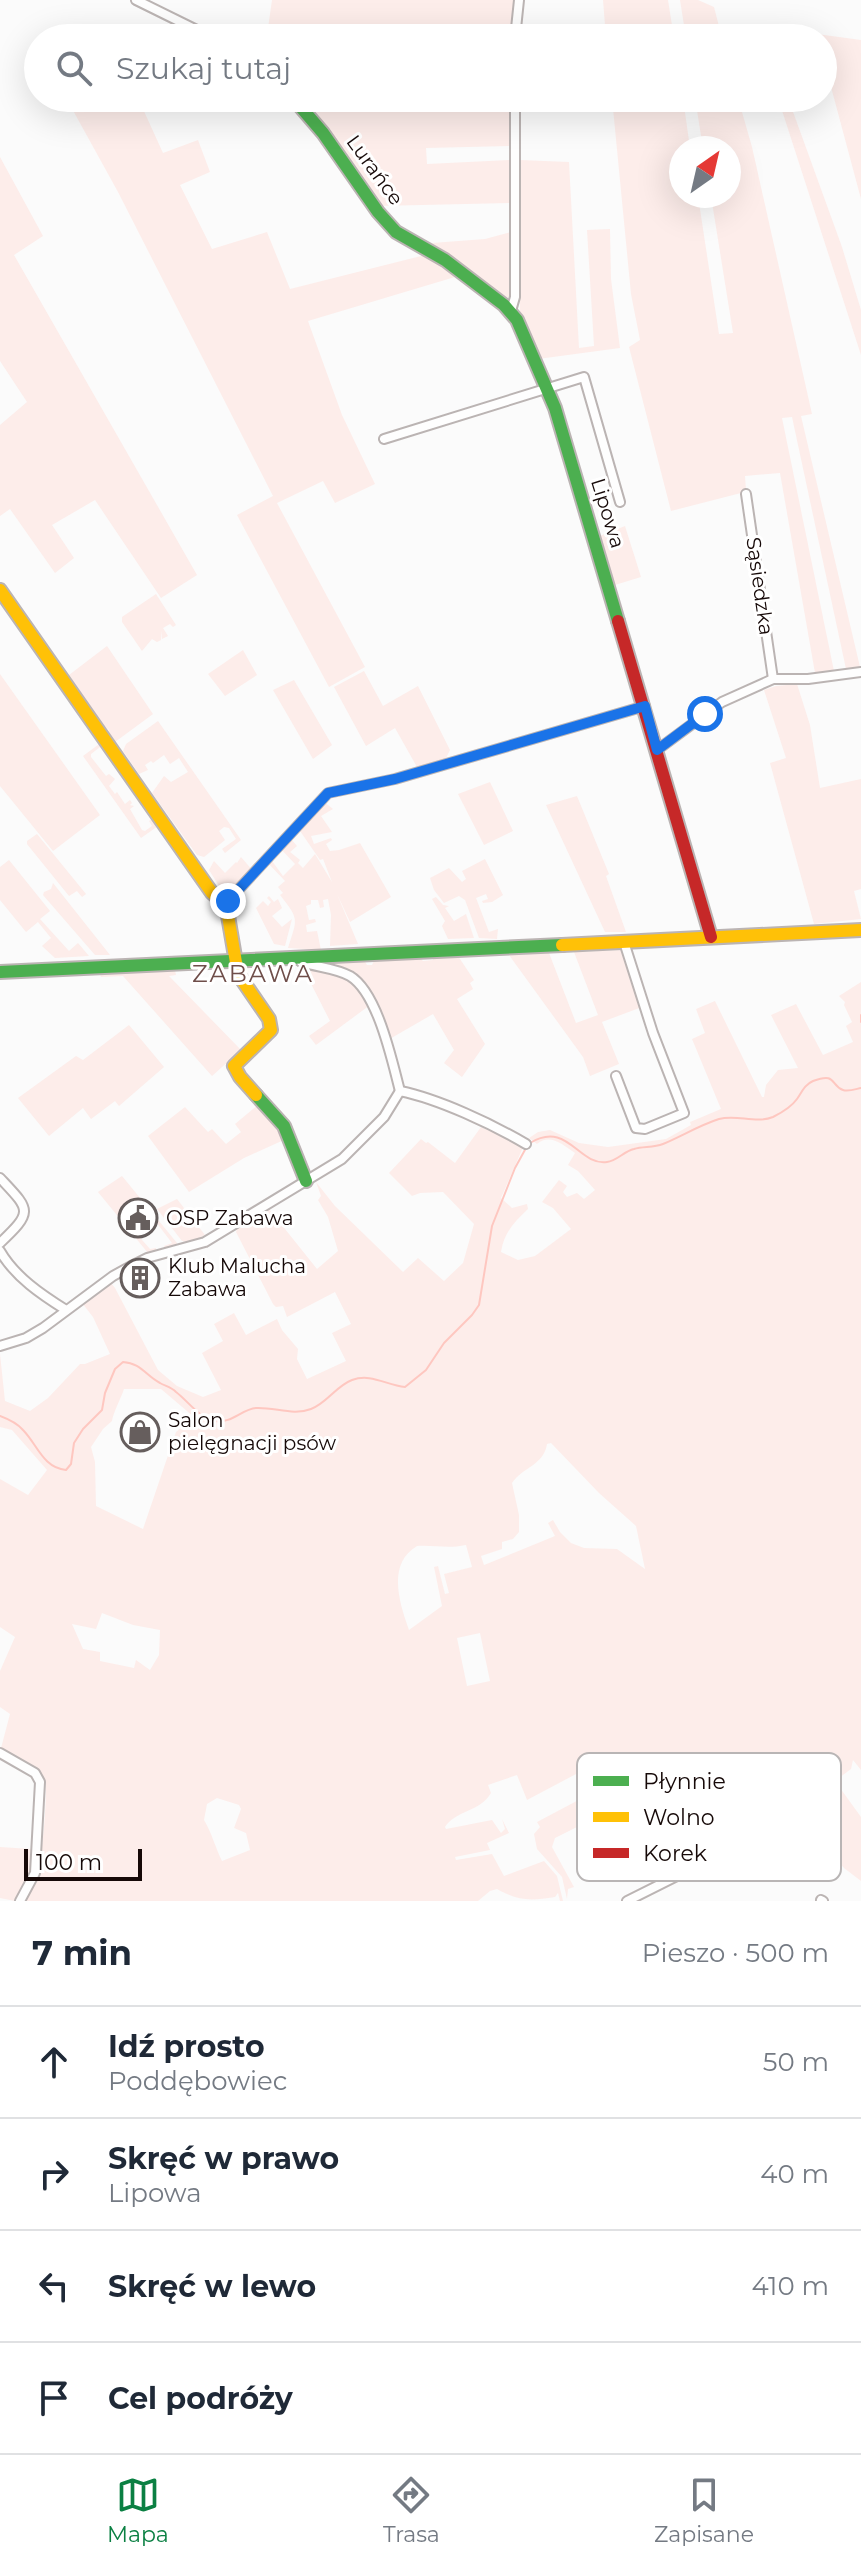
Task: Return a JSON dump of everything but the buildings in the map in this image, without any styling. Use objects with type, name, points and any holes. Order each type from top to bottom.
[{"type":"street","points":[[136,0],[185,24]]},
{"type":"street","points":[[516,24],[519,0]]},
{"type":"street","name":"Lurańce","points":[[305,112],[396,232],[445,260],[511,311]]},
{"type":"street","points":[[511,311],[515,297],[515,112]]},
{"type":"street","name":"Lipowa","points":[[511,311],[548,388],[645,706],[711,937]]},
{"type":"street","points":[[384,439],[584,377],[620,502]]},
{"type":"street","name":"Sąsiedzka","points":[[746,494],[773,679]]},
{"type":"street","points":[[0,590],[212,893],[225,904],[238,974],[269,1019],[271,1030],[234,1066],[240,1077],[284,1126],[306,1181]]},
{"type":"street","points":[[657,750],[722,702],[773,679],[808,679],[861,672]]},
{"type":"street","points":[[225,904],[328,793],[434,768],[645,706]]},
{"type":"street","points":[[0,972],[861,930]]},
{"type":"street","points":[[616,1076],[636,1128],[645,1129],[684,1113],[653,1033],[624,942]]},
{"type":"street","points":[[297,957],[301,962],[336,971],[356,982],[371,1002],[385,1034],[400,1091]]},
{"type":"street","points":[[400,1091],[424,1096],[500,1129],[526,1144]]},
{"type":"street","points":[[0,1346],[26,1338],[133,1265],[147,1258],[205,1242],[342,1159],[368,1134],[400,1091]]},
{"type":"street","points":[[0,1178],[24,1204],[25,1213],[22,1221],[0,1243]]},
{"type":"street","points":[[0,1251],[25,1280],[66,1310]]},
{"type":"street","points":[[0,1753],[35,1773],[40,1782],[35,1873],[20,1901]]},
{"type":"street","points":[[627,1901],[667,1881]]},
{"type":"shaded area","points":[[272,0],[516,0],[514,24],[269,24]]},
{"type":"shaded area","points":[[603,0],[668,0],[672,24],[605,24]]},
{"type":"shaded area","points":[[680,0],[698,0],[714,7],[718,24],[684,24]]},
{"type":"shaded area","points":[[837,37],[861,40],[861,199],[837,109]]},
{"type":"shaded area","points":[[74,112],[144,112],[163,153],[198,140],[210,172],[180,185],[212,249],[267,232],[290,289],[425,255],[455,277],[308,321],[342,415],[375,484],[335,503],[323,481],[277,503],[365,667],[329,687],[237,515],[273,496]]},
{"type":"shaded area","points":[[308,112],[512,112],[511,146],[426,148],[427,164],[509,160],[510,203],[378,206]]},
{"type":"shaded area","points":[[613,112],[685,112],[688,136],[669,136],[669,208],[700,208],[719,334],[733,333],[713,208],[741,208],[741,136],[701,136],[697,112],[742,112],[812,414],[801,416],[860,667],[846,669],[792,417],[782,418],[834,671],[815,673],[780,473],[745,476],[746,490],[741,493],[671,511],[629,347],[640,340],[631,294]]},
{"type":"shaded area","points":[[783,112],[793,112],[842,247],[861,310],[861,355]]},
{"type":"shaded area","points":[[0,157],[43,236],[14,255],[197,575],[161,598],[95,500],[52,525],[74,558],[55,573],[10,509],[0,516],[0,425],[27,402],[0,361]]},
{"type":"shaded area","points":[[520,160],[569,162],[579,348],[594,346],[587,230],[610,229],[611,279],[620,348],[538,359],[520,319]]},
{"type":"shaded area","points":[[511,232],[510,297],[504,299],[454,261],[411,234],[432,243],[485,239]]},
{"type":"shaded area","points":[[625,526],[641,577],[615,585],[597,537]]},
{"type":"shaded area","points":[[156,594],[176,625],[163,628],[168,636],[162,639],[162,631],[161,640],[157,642],[152,639],[142,651],[122,622],[122,617]]},
{"type":"shaded area","points":[[107,646],[153,714],[115,742],[69,675]]},
{"type":"shaded area","points":[[243,650],[257,675],[225,696],[208,674]]},
{"type":"shaded area","points":[[364,671],[383,706],[418,686],[450,750],[445,760],[417,767],[395,728],[366,746],[334,687]]},
{"type":"shaded area","points":[[0,674],[100,815],[53,851],[0,786]]},
{"type":"shaded area","points":[[294,680],[332,745],[313,759],[273,690]]},
{"type":"shaded area","points":[[797,684],[810,725],[820,788],[861,779],[861,889],[854,891],[861,919],[814,924],[770,763],[786,758],[764,690]]},
{"type":"shaded area","points":[[158,721],[241,840],[225,853],[222,849],[236,839],[229,828],[219,831],[225,840],[204,857],[197,855],[152,793],[164,776],[171,782],[188,772],[179,758],[170,764],[164,755],[145,765],[148,770],[139,774],[123,751],[126,744]]},
{"type":"shaded area","points":[[102,742],[104,744],[91,757],[106,776],[109,774],[115,779],[109,786],[125,804],[130,800],[130,805],[134,806],[130,809],[142,830],[152,826],[149,821],[155,817],[158,826],[141,838],[83,756]]},
{"type":"shaded area","points":[[490,782],[513,831],[484,845],[458,794]]},
{"type":"shaded area","points":[[577,796],[609,874],[606,876],[626,932],[605,932],[546,805]]},
{"type":"shaded area","points":[[323,801],[333,809],[321,816],[332,832],[311,836],[314,844],[331,838],[326,844],[330,851],[360,843],[391,897],[350,922],[337,894],[358,944],[330,946],[328,899],[323,900],[324,907],[320,908],[318,900],[311,900],[311,904],[306,906],[309,920],[315,919],[316,922],[306,925],[307,932],[317,931],[321,950],[288,948],[294,915],[280,895],[283,893],[278,887],[285,881],[268,863],[272,861],[283,876],[295,864],[281,849],[291,839],[297,846],[290,852],[300,860],[298,863],[303,868],[315,854],[332,882],[323,859],[320,860],[298,828]]},
{"type":"shaded area","points":[[37,834],[86,894],[82,897],[77,891],[69,896],[27,844]]},
{"type":"shaded area","points":[[241,857],[253,871],[226,897],[209,870],[214,861],[225,873]]},
{"type":"shaded area","points":[[485,859],[503,895],[492,902],[483,903],[488,899],[486,894],[476,898],[489,932],[498,929],[497,939],[479,938],[465,900],[459,896],[444,903],[430,878],[449,868],[462,882],[466,879],[462,871]]},
{"type":"shaded area","points":[[9,860],[50,911],[40,919],[69,951],[78,943],[89,956],[55,958],[42,946],[51,938],[38,922],[26,932],[0,900],[0,867]]},
{"type":"shaded area","points":[[53,883],[110,955],[95,955],[43,895]]},
{"type":"shaded area","points":[[269,896],[274,902],[278,899],[282,908],[272,916],[282,927],[292,919],[285,946],[274,944],[256,908],[263,901],[268,906],[271,902],[267,898]]},
{"type":"shaded area","points":[[436,897],[443,905],[449,906],[445,908],[454,921],[466,914],[474,938],[448,939],[442,926],[445,921],[432,899]]},
{"type":"shaded area","points":[[622,950],[642,1007],[602,1022],[619,1064],[590,1076],[583,1057],[509,955],[549,953],[576,1023],[598,1015],[574,952]]},
{"type":"shaded area","points":[[418,956],[423,961],[433,960],[433,956],[458,956],[474,980],[470,983],[473,989],[457,999],[485,1044],[462,1077],[444,1063],[454,1050],[433,1014],[388,1040],[364,988],[317,962],[364,960],[367,965],[372,965],[375,959]]},
{"type":"shaded area","points":[[302,966],[354,981],[370,1005],[316,1045],[309,1036],[330,1021]]},
{"type":"shaded area","points":[[175,970],[176,975],[169,976],[241,1050],[212,1076],[123,976],[101,977],[100,974]]},
{"type":"shaded area","points":[[861,982],[861,1770],[853,1760],[851,1769],[841,1776],[841,1753],[577,1753],[577,1774],[527,1800],[517,1775],[488,1785],[491,1793],[486,1799],[455,1817],[445,1827],[492,1820],[501,1833],[505,1829],[502,1819],[509,1833],[487,1843],[490,1850],[455,1857],[456,1860],[492,1854],[504,1876],[544,1861],[557,1876],[563,1901],[560,1901],[558,1893],[555,1897],[524,1899],[497,1889],[478,1901],[21,1901],[39,1867],[46,1795],[41,1773],[0,1752],[10,1714],[0,1707],[0,1671],[15,1637],[0,1627],[0,1479],[28,1495],[47,1470],[12,1430],[0,1427],[0,1354],[5,1401],[30,1411],[48,1398],[80,1364],[110,1354],[93,1317],[82,1303],[111,1283],[158,1370],[177,1386],[203,1397],[221,1390],[202,1353],[223,1341],[214,1324],[234,1313],[246,1335],[277,1319],[298,1349],[297,1359],[307,1379],[346,1361],[332,1333],[351,1324],[335,1292],[287,1317],[283,1306],[273,1304],[237,1229],[269,1209],[317,1269],[338,1251],[328,1217],[318,1200],[321,1196],[316,1182],[335,1206],[403,1272],[418,1258],[444,1281],[463,1263],[474,1224],[443,1192],[412,1196],[389,1173],[421,1139],[455,1163],[481,1127],[524,1145],[501,1198],[512,1208],[527,1204],[528,1209],[510,1228],[501,1252],[518,1260],[535,1256],[571,1229],[553,1208],[542,1202],[559,1180],[567,1186],[563,1192],[567,1197],[577,1193],[584,1199],[595,1190],[568,1165],[575,1153],[556,1141],[537,1144],[529,1138],[538,1132],[550,1130],[579,1143],[608,1147],[666,1139],[691,1125],[690,1122],[721,1109],[692,1039],[705,1033],[696,1009],[715,1001],[764,1097],[766,1085],[778,1070],[798,1068],[771,1015],[796,1004],[823,1055],[853,1042],[846,1026],[852,1022],[845,1002],[839,996]],"holes":[[[124,1389],[161,1389],[194,1417],[176,1432],[143,1529],[96,1506],[95,1462],[91,1447],[112,1421]],[[551,1443],[636,1526],[645,1569],[617,1549],[584,1548],[571,1543],[553,1520],[548,1523],[555,1536],[484,1565],[481,1556],[502,1549],[502,1542],[513,1539],[519,1532],[519,1515],[512,1483],[542,1457],[547,1444]],[[466,1545],[472,1567],[444,1574],[449,1593],[445,1594],[438,1566],[434,1567],[442,1606],[409,1630],[398,1584],[402,1563],[408,1554],[417,1546]],[[102,1613],[133,1625],[160,1630],[159,1655],[150,1670],[136,1660],[134,1668],[100,1661],[100,1652],[83,1649],[72,1624],[96,1629]],[[480,1633],[490,1681],[467,1686],[457,1638]],[[217,1798],[239,1805],[241,1809],[234,1828],[246,1833],[250,1850],[222,1861],[204,1820],[207,1804]]]},
{"type":"shaded area","points":[[129,1025],[164,1067],[119,1106],[115,1101],[91,1119],[83,1108],[49,1136],[18,1098],[76,1056],[83,1060]]},
{"type":"shaded area","points":[[259,1104],[286,1139],[244,1158],[189,1192],[148,1136],[185,1107],[208,1132],[212,1129],[226,1144],[241,1132],[235,1124]]},
{"type":"shaded area","points":[[122,1176],[177,1243],[176,1246],[165,1249],[164,1246],[172,1243],[137,1197],[134,1206],[121,1216],[150,1249],[156,1248],[156,1251],[148,1253],[98,1192]]},
{"type":"shaded area","points":[[177,1199],[205,1235],[189,1243],[182,1241],[157,1209]]},
{"type":"shaded area","points":[[841,1789],[861,1817],[861,1881],[841,1865]]},
{"type":"shaded area","points":[[577,1801],[577,1827],[555,1838],[552,1847],[574,1887],[568,1889],[567,1899],[562,1877],[537,1849],[534,1834],[540,1827],[537,1822]]},
{"type":"shaded area","points":[[0,1847],[31,1849],[31,1872],[15,1901],[0,1898]]},
{"type":"waterway","points":[[861,1015],[861,1022]]},
{"type":"waterway","points":[[530,1143],[543,1137],[554,1137],[588,1157],[607,1162],[630,1150],[663,1144],[719,1119],[760,1120],[773,1117],[792,1104],[813,1081],[830,1079],[845,1091],[861,1088]]},
{"type":"waterway","points":[[0,1416],[21,1428],[52,1465],[66,1470],[71,1464],[74,1443],[102,1410],[115,1369],[123,1362],[139,1367],[174,1390],[199,1413],[215,1421],[256,1408],[297,1412],[311,1409],[346,1383],[359,1378],[405,1387],[426,1370],[444,1343],[479,1305],[492,1226],[526,1148]]},
{"type":"traffic: fast","points":[[305,112],[396,232],[445,260],[504,305],[517,320],[555,408],[618,621]]},
{"type":"traffic: fast","points":[[0,972],[562,945]]},
{"type":"traffic: fast","points":[[256,1095],[284,1126],[306,1181]]},
{"type":"traffic: slow","points":[[0,590],[212,893],[225,904],[238,974],[269,1019],[271,1030],[234,1066],[256,1095]]},
{"type":"traffic: slow","points":[[562,945],[861,930]]},
{"type":"traffic: jam","points":[[618,621],[711,937]]},
{"type":"place","name":"OSP Zabawa","points":[[138,1218]]},
{"type":"place","name":"Klub Malucha Zabawa","points":[[140,1278]]},
{"type":"place","name":"Salon pielęgnacji psów","points":[[140,1432]]},
{"type":"district","name":"ZABAWA","points":[[253,973]]},
{"type":"route","points":[[228,901],[328,793],[395,779],[645,706],[657,750],[705,714]]}]
